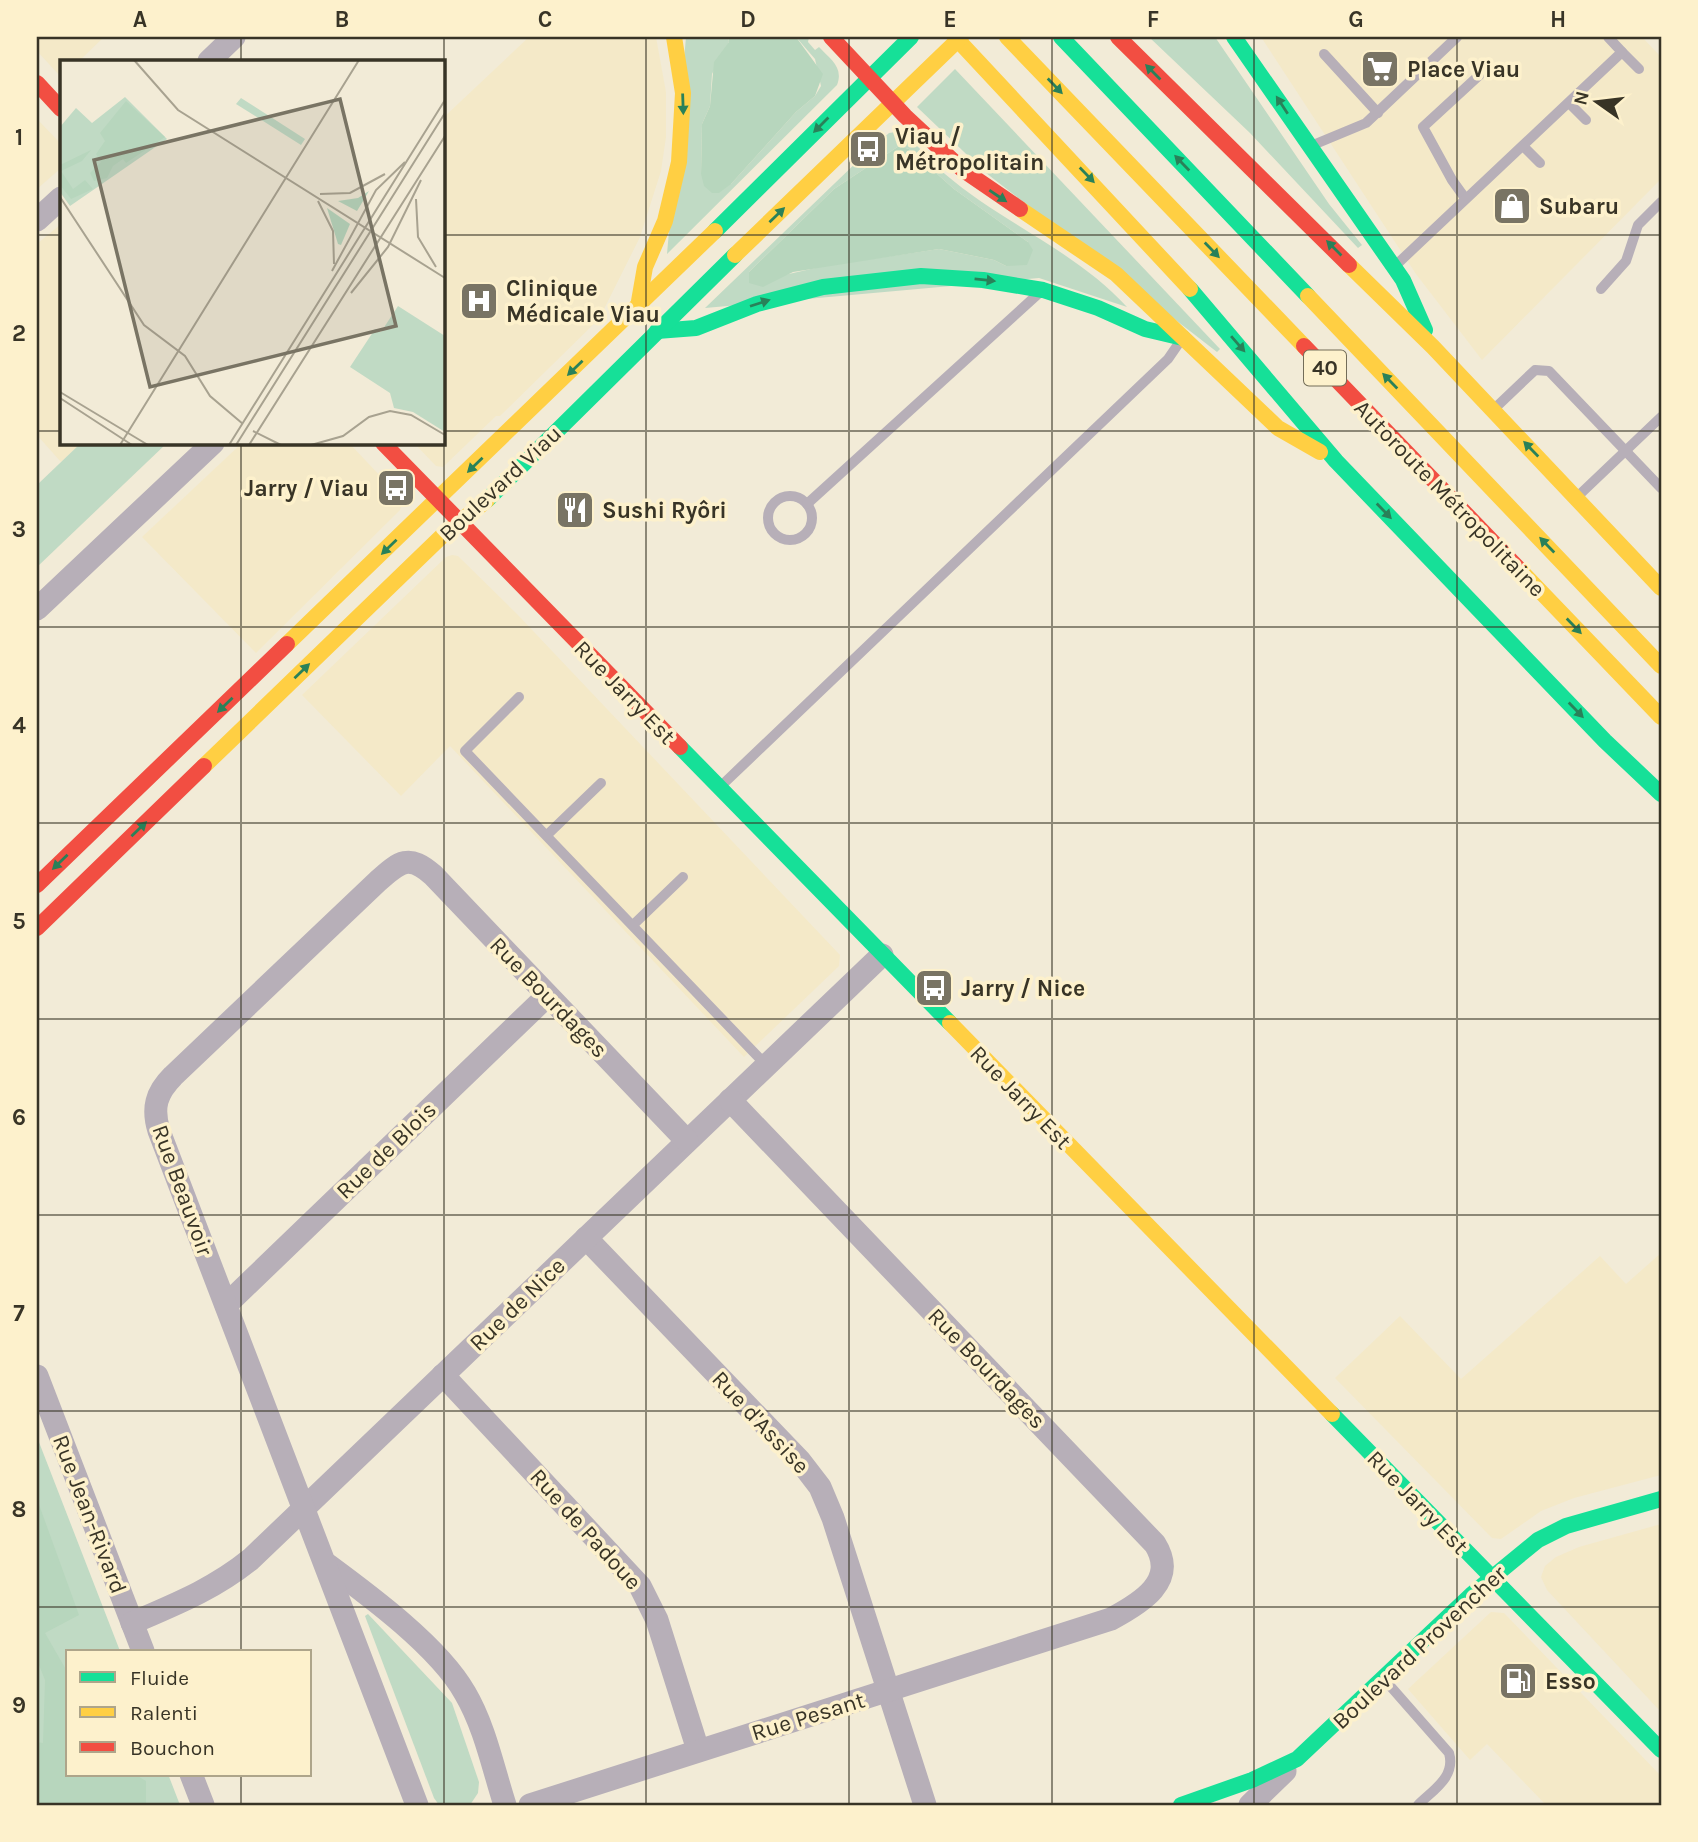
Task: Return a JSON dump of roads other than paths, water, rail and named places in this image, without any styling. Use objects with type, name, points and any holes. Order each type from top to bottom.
[{"type":"main road","points":[[638,307],[645,267],[665,221],[679,162],[683,93],[674,37]]},
{"type":"main road","points":[[831,37],[892,102],[963,170],[1100,261],[1278,428],[1336,461]]},
{"type":"main road","points":[[955,37],[1163,257],[1336,461],[1605,741],[1661,794]]},
{"type":"main road","name":"Boulevard Viau","points":[[37,928],[458,522],[505,485],[657,331],[961,37]]},
{"type":"main road","name":"Autoroute Métropolitaine","points":[[1007,37],[1661,717]]},
{"type":"main road","name":"Autoroute Métropolitaine","points":[[1061,37],[1661,666]]},
{"type":"main road","points":[[1118,37],[1433,347],[1661,588]]},
{"type":"main road","points":[[1234,37],[1403,280],[1433,347]]},
{"type":"main road","name":"Boulevard Viau","points":[[37,885],[638,307],[906,41]]},
{"type":"main road","points":[[37,83],[60,108]]},
{"type":"main road","points":[[657,331],[696,328],[777,298],[859,281],[941,276],[1043,290],[1117,316],[1145,329],[1183,338]]},
{"type":"main road","name":"Rue Jarry Est","points":[[384,444],[1661,1750]]},
{"type":"main road","name":"Boulevard Provencher","points":[[1181,1805],[1252,1780],[1297,1759],[1492,1577],[1552,1532],[1661,1499]]},
{"type":"street","points":[[210,60],[234,37]]},
{"type":"street","points":[[37,220],[60,199]]},
{"type":"street","points":[[37,609],[212,444]]},
{"type":"street","name":"Rue Bourdages","points":[[407,861],[420,864],[433,875],[688,1141]]},
{"type":"street","name":"Rue Beauvoir","points":[[407,861],[393,867],[182,1067],[162,1087],[155,1102],[159,1131],[328,1565],[417,1805]]},
{"type":"street","name":"Rue de Nice","points":[[132,1623],[191,1599],[223,1582],[305,1507],[882,955]]},
{"type":"street","name":"Rue de Blois","points":[[226,1305],[547,996]]},
{"type":"street","name":"Rue Bourdages","points":[[730,1100],[1155,1544],[1162,1555],[1163,1571],[1157,1586],[1133,1607],[1086,1627]]},
{"type":"street","name":"Rue d'Assise","points":[[586,1238],[800,1461],[820,1487],[890,1691],[925,1805]]},
{"type":"street","name":"Rue de Padoue","points":[[443,1374],[640,1586],[657,1620],[698,1750]]},
{"type":"street","name":"Rue Jean-Rivard","points":[[37,1376],[144,1650]]},
{"type":"street","points":[[328,1565],[386,1607],[464,1690],[475,1712],[505,1805]]},
{"type":"street","name":"Rue Pesant","points":[[530,1805],[1086,1627]]},
{"type":"street","points":[[1250,1805],[1297,1759]]},
{"type":"street","points":[[192,1776],[203,1805]]},
{"type":"lane","points":[[1309,147],[1366,122],[1457,37]]},
{"type":"lane","points":[[1608,37],[1639,69]]},
{"type":"lane","points":[[1394,267],[1622,52]]},
{"type":"lane","points":[[1324,54],[1378,113]]},
{"type":"lane","points":[[1465,198],[1423,127],[1486,68]]},
{"type":"lane","points":[[1569,103],[1586,120]]},
{"type":"lane","points":[[1523,146],[1540,163]]},
{"type":"lane","points":[[1601,289],[1626,261],[1638,225],[1661,202]]},
{"type":"lane","points":[[807,504],[1043,290]]},
{"type":"lane","points":[[719,788],[1168,359],[1183,338]]},
{"type":"lane","points":[[1493,410],[1535,370],[1544,369],[1556,376],[1661,488]]},
{"type":"lane","points":[[1577,497],[1661,417]]},
{"type":"lane","points":[[794,496],[807,504],[811,517],[803,535],[783,539],[772,531],[769,509],[779,498],[794,496]]},
{"type":"lane","points":[[519,697],[465,751],[766,1065]]},
{"type":"lane","points":[[547,835],[601,783]]},
{"type":"lane","points":[[634,925],[683,877]]},
{"type":"lane","points":[[1384,1679],[1444,1746],[1452,1762],[1447,1777],[1418,1805]]},
{"type":"place","name":"Place Viau","points":[[1380,69]]},
{"type":"place","name":"Viau / Métropolitain","points":[[868,149]]},
{"type":"place","name":"Subaru","points":[[1512,206]]},
{"type":"place","name":"Clinique Médicale Viau","points":[[479,301]]},
{"type":"place","name":"Jarry / Viau","points":[[396,488]]},
{"type":"place","name":"Sushi Ryôri","points":[[575,510]]},
{"type":"place","name":"Jarry / Nice","points":[[934,988]]},
{"type":"place","name":"Esso","points":[[1518,1681]]}]
